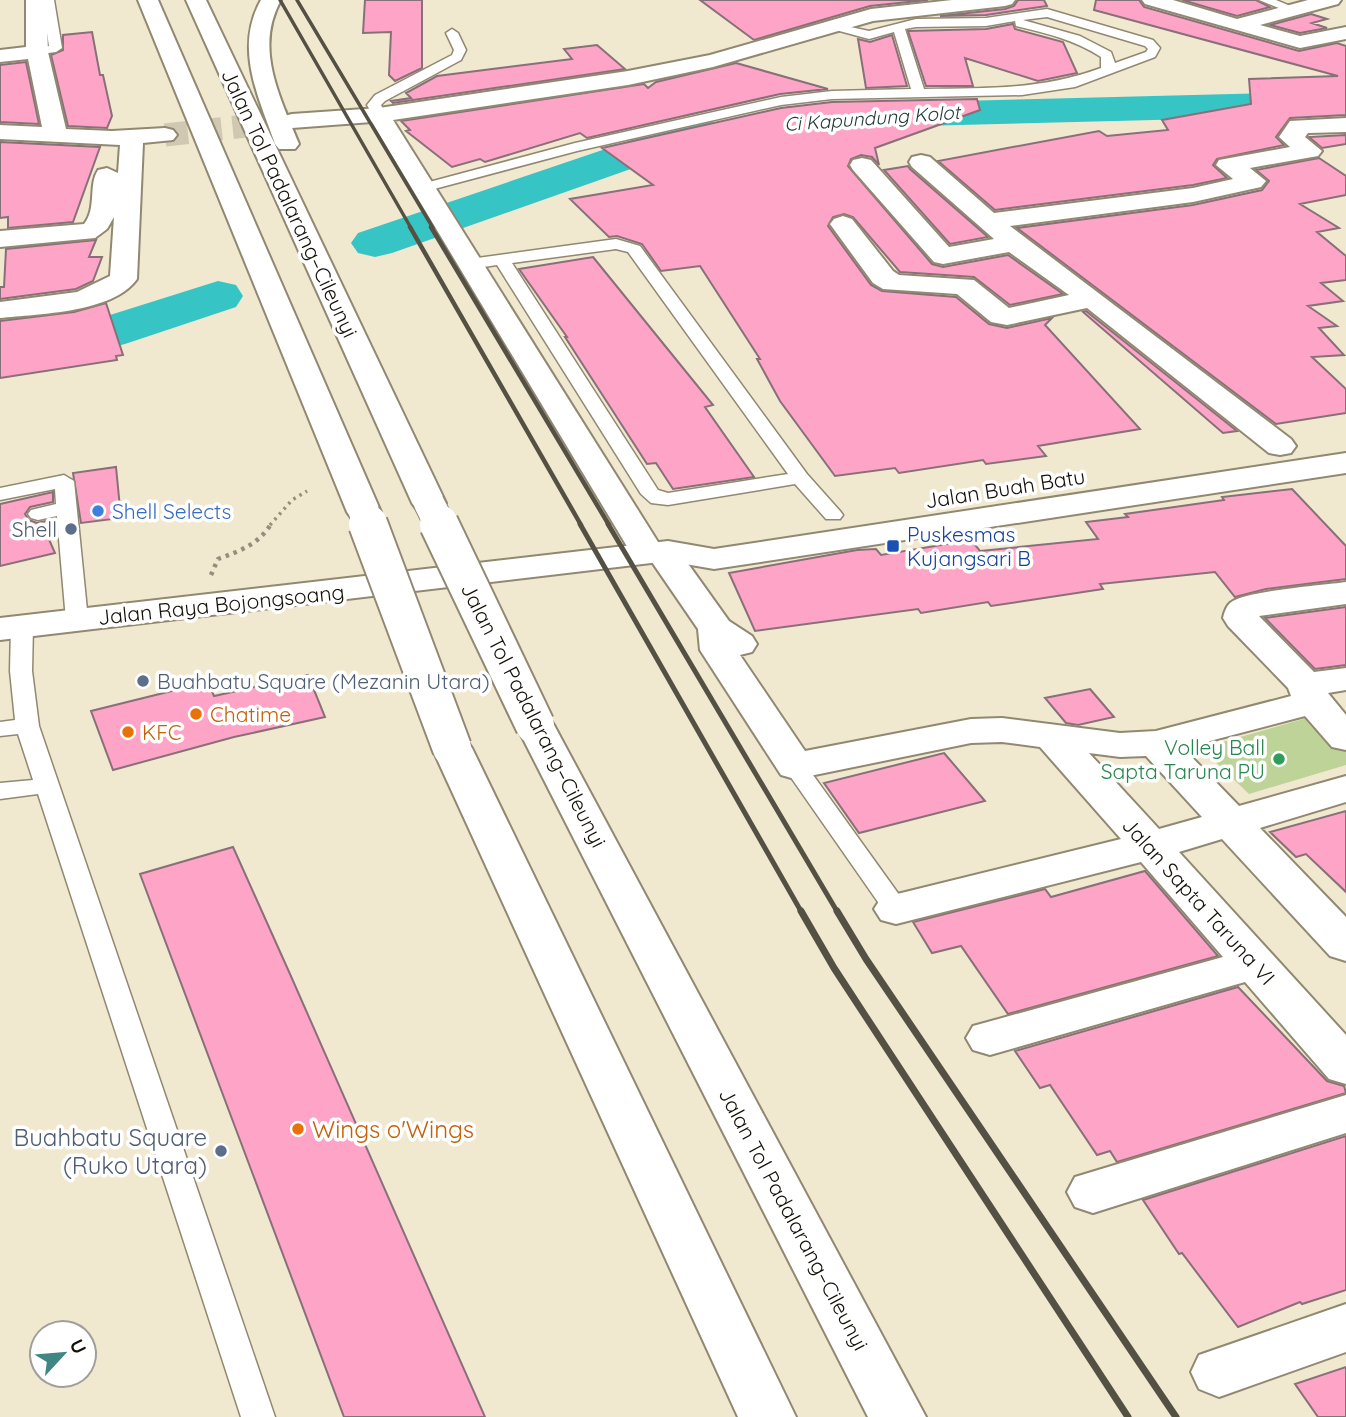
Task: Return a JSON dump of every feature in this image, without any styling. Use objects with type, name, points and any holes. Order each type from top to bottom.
[{"type":"main road","points":[[36,0],[37,52],[56,136]]},
{"type":"main road","points":[[148,0],[364,512],[452,748],[767,1417]]},
{"type":"main road","name":"Jalan Tol Padalarang–Cileunyi","points":[[196,0],[429,503],[536,725],[897,1417]]},
{"type":"main road","points":[[271,0],[262,11],[259,66],[369,374]]},
{"type":"main road","points":[[1152,0],[1300,42],[1346,33]]},
{"type":"main road","points":[[1237,24],[1331,0]]},
{"type":"main road","points":[[848,5],[871,15]]},
{"type":"main road","points":[[292,121],[379,115],[640,75],[713,61],[871,15],[1006,10]]},
{"type":"main road","points":[[0,56],[37,52]]},
{"type":"main road","points":[[379,115],[462,253],[660,552],[716,629],[718,650],[808,764],[971,731],[1002,730],[1120,745],[1156,743],[1346,679]]},
{"type":"main road","points":[[988,221],[1193,195],[1252,182],[1254,181],[1228,165],[1310,151],[1290,137],[1298,131],[1298,127],[1346,125]]},
{"type":"main road","points":[[0,132],[122,138],[165,135]]},
{"type":"main road","points":[[0,239],[86,233],[99,226],[122,138]]},
{"type":"main road","points":[[0,310],[90,297],[115,288],[123,279],[122,138]]},
{"type":"main road","points":[[921,162],[1014,243],[1092,299],[1280,446]]},
{"type":"main road","points":[[862,165],[943,256],[1014,243]]},
{"type":"main road","points":[[843,224],[883,277],[892,283],[964,286],[1001,316],[1092,299]]},
{"type":"main road","name":"Jalan Buah Batu","points":[[660,552],[694,537],[1346,437]]},
{"type":"main road","name":"Jalan Buah Batu","points":[[442,579],[660,552],[714,559],[1346,463]]},
{"type":"main road","name":"Jalan Raya Bojongsoang","points":[[11,628],[442,579]]},
{"type":"main road","points":[[1346,593],[1251,606],[1243,610],[1241,618],[1346,738]]},
{"type":"main road","name":"Jalan Sapta Taruna VI","points":[[1052,736],[1346,1066]]},
{"type":"main road","points":[[1156,743],[1346,945]]},
{"type":"main road","points":[[896,909],[1150,846],[1346,789]]},
{"type":"main road","points":[[990,1038],[1254,964]]},
{"type":"main road","points":[[1093,1192],[1346,1114]]},
{"type":"main road","points":[[1219,1372],[1346,1328]]},
{"type":"lane","points":[[37,52],[56,47],[48,0]]},
{"type":"lane","points":[[1265,0],[1294,10]]},
{"type":"lane","points":[[1006,10],[1096,47],[1107,55],[1109,63],[1106,71]]},
{"type":"lane","points":[[427,195],[575,147],[781,101],[832,95],[1022,92],[1070,83],[1106,71],[1151,54],[1154,48],[1149,43],[1056,15],[1006,10],[898,26],[866,35],[836,26]]},
{"type":"lane","points":[[898,26],[919,94]]},
{"type":"lane","points":[[379,115],[374,105],[380,98],[457,57],[460,50],[452,33]]},
{"type":"lane","points":[[462,253],[502,260],[616,244],[634,249],[800,478],[833,515]]},
{"type":"lane","points":[[502,260],[651,494],[658,499],[668,499],[800,478]]},
{"type":"lane","points":[[0,494],[64,481],[66,508],[59,538],[77,620]]},
{"type":"lane","points":[[38,514],[66,508]]},
{"type":"lane","points":[[11,628],[21,670],[13,727],[45,786],[258,1417]]},
{"type":"lane","points":[[808,764],[896,909]]},
{"type":"lane","points":[[0,791],[45,786]]},
{"type":"path","points":[[219,605],[209,578],[218,559],[242,551],[264,536],[274,519],[292,500],[307,491]]},
{"type":"green space","name":"Volley Ball Sapta Taruna PU","points":[[1307,718],[1346,752],[1346,765],[1249,794],[1201,748]]},
{"type":"building","points":[[365,0],[422,0],[422,68],[395,81],[389,75],[391,32],[363,33]]},
{"type":"building","points":[[700,0],[928,0],[870,6],[754,40]]},
{"type":"building","points":[[1018,0],[1044,0],[1047,6],[986,15],[940,16],[1005,9],[1014,6]]},
{"type":"building","points":[[1096,0],[1139,0],[1144,7],[1299,51],[1337,43],[1346,46],[1346,115],[1290,118],[1276,137],[1284,145],[1217,159],[1213,165],[1227,178],[1193,185],[995,210],[938,161],[1099,131],[1107,136],[1168,130],[1162,120],[1251,104],[1249,79],[1338,76],[1094,10]]},
{"type":"building","points":[[1182,0],[1256,0],[1270,7],[1237,16]]},
{"type":"building","points":[[1311,14],[1327,19],[1312,23],[1327,28],[1300,33],[1270,25]]},
{"type":"building","points":[[1013,24],[1015,29],[1063,42],[1077,73],[1038,81],[965,58],[973,86],[926,86],[908,31],[986,29]]},
{"type":"building","points":[[92,32],[100,75],[103,75],[112,116],[107,128],[68,126],[51,55],[63,50],[63,35]]},
{"type":"building","points":[[892,35],[907,86],[866,88],[858,39],[870,42]]},
{"type":"building","points":[[597,45],[625,69],[393,103],[391,101],[411,98],[406,93],[437,76],[572,59],[564,49]]},
{"type":"building","points":[[26,62],[39,124],[0,122],[0,65]]},
{"type":"building","points":[[736,63],[828,89],[780,94],[587,138],[580,133],[485,162],[480,159],[452,167],[406,131],[410,130],[401,121],[644,84],[648,88],[656,82]]},
{"type":"building","points":[[977,99],[980,110],[875,148],[879,165],[872,157],[861,155],[851,159],[848,166],[932,264],[943,267],[1008,255],[1063,294],[1010,305],[974,277],[900,272],[853,217],[844,214],[833,217],[828,226],[871,285],[882,291],[956,297],[989,324],[1007,328],[1052,318],[1045,325],[1140,429],[1038,446],[1046,456],[986,464],[983,460],[899,473],[895,468],[835,476],[780,401],[757,359],[760,359],[700,266],[661,271],[642,244],[617,236],[609,237],[570,199],[653,185],[602,148],[781,108],[832,102]]},
{"type":"building","points":[[1346,135],[1346,144],[1322,148],[1309,137]]},
{"type":"building","points":[[0,142],[100,147],[73,222],[8,228],[8,217],[0,218]]},
{"type":"building","points":[[1319,158],[1346,176],[1346,195],[1300,204],[1339,228],[1317,232],[1346,256],[1346,280],[1321,283],[1343,301],[1308,306],[1337,326],[1319,328],[1344,355],[1312,357],[1346,389],[1346,413],[1276,424],[1017,228],[1193,205],[1262,190],[1269,181],[1256,170]]},
{"type":"building","points":[[908,166],[988,237],[950,244],[884,170]]},
{"type":"building","points":[[96,240],[89,257],[102,257],[93,281],[76,289],[0,299],[0,287],[4,287],[6,249]]},
{"type":"building","points":[[593,257],[713,405],[705,407],[754,477],[673,489],[656,463],[647,464],[567,337],[519,269]]},
{"type":"building","points":[[106,303],[123,355],[116,356],[117,360],[0,378],[0,321],[74,312]]},
{"type":"building","points":[[1086,311],[1237,431],[1223,433],[1083,312]]},
{"type":"building","points":[[116,467],[121,518],[81,523],[73,473]]},
{"type":"building","points":[[1292,489],[1346,546],[1346,579],[1266,589],[1235,597],[1215,572],[1100,584],[1103,589],[991,606],[988,602],[921,613],[918,609],[755,631],[729,573],[857,550],[876,549],[881,555],[971,540],[980,551],[1098,539],[1086,522],[1224,500],[1222,497]]},
{"type":"building","points":[[53,492],[53,502],[30,507],[25,514],[29,520],[37,523],[55,519],[55,527],[44,528],[55,553],[0,566],[0,504]]},
{"type":"building","points":[[1346,607],[1346,665],[1315,669],[1265,618]]},
{"type":"building","points":[[308,675],[325,717],[234,737],[113,770],[91,711],[208,682],[214,696]]},
{"type":"building","points":[[1090,689],[1114,717],[1078,725],[1066,723],[1045,698]]},
{"type":"building","points":[[944,753],[985,801],[859,833],[824,783]]},
{"type":"building","points":[[1346,811],[1346,892],[1306,854],[1296,857],[1270,832]]},
{"type":"building","points":[[233,847],[485,1417],[344,1417],[140,874]]},
{"type":"building","points":[[1145,871],[1218,956],[1008,1014],[961,946],[932,953],[913,922],[1045,889],[1051,897]]},
{"type":"building","points":[[1238,987],[1327,1081],[1344,1086],[1346,1093],[1117,1162],[1110,1151],[1097,1155],[1050,1085],[1040,1088],[1015,1051]]},
{"type":"building","points":[[1346,1136],[1346,1290],[1302,1304],[1300,1302],[1238,1327],[1182,1253],[1179,1254],[1143,1200]]},
{"type":"building","points":[[1346,1367],[1346,1417],[1318,1417],[1295,1384]]},
{"type":"waterway","name":"Ci Kapundung Kolot","points":[[881,115],[1346,103]]},
{"type":"waterway","name":"Ci Kapundung Kolot","points":[[375,243],[647,149],[711,135]]},
{"type":"waterway","name":"Ci Kapundung Kolot","points":[[0,359],[107,333],[218,296]]},
{"type":"tunnel","points":[[165,135],[292,121]]},
{"type":"railway","points":[[280,0],[411,228]]},
{"type":"railway","points":[[297,0],[433,228]]},
{"type":"railway","points":[[410,227],[581,525]]},
{"type":"railway","points":[[431,227],[609,525]]},
{"type":"railway","points":[[580,524],[802,913]]},
{"type":"railway","points":[[608,524],[838,913]]},
{"type":"railway","points":[[801,911],[834,968],[1128,1417]]},
{"type":"railway","points":[[837,911],[866,959],[1176,1417]]},
{"type":"place","name":"Shell Selects","points":[[98,511]]},
{"type":"place","name":"Shell","points":[[71,529]]},
{"type":"place","name":"Puskesmas Kujangsari B","points":[[893,546]]},
{"type":"place","name":"Buahbatu Square (Mezanin Utara)","points":[[143,681]]},
{"type":"place","name":"Chatime","points":[[196,714]]},
{"type":"place","name":"KFC","points":[[128,732]]},
{"type":"place","name":"Volley Ball Sapta Taruna PU","points":[[1279,759]]},
{"type":"place","name":"Wings o'Wings","points":[[298,1129]]},
{"type":"place","name":"Buahbatu Square (Ruko Utara)","points":[[221,1151]]}]
